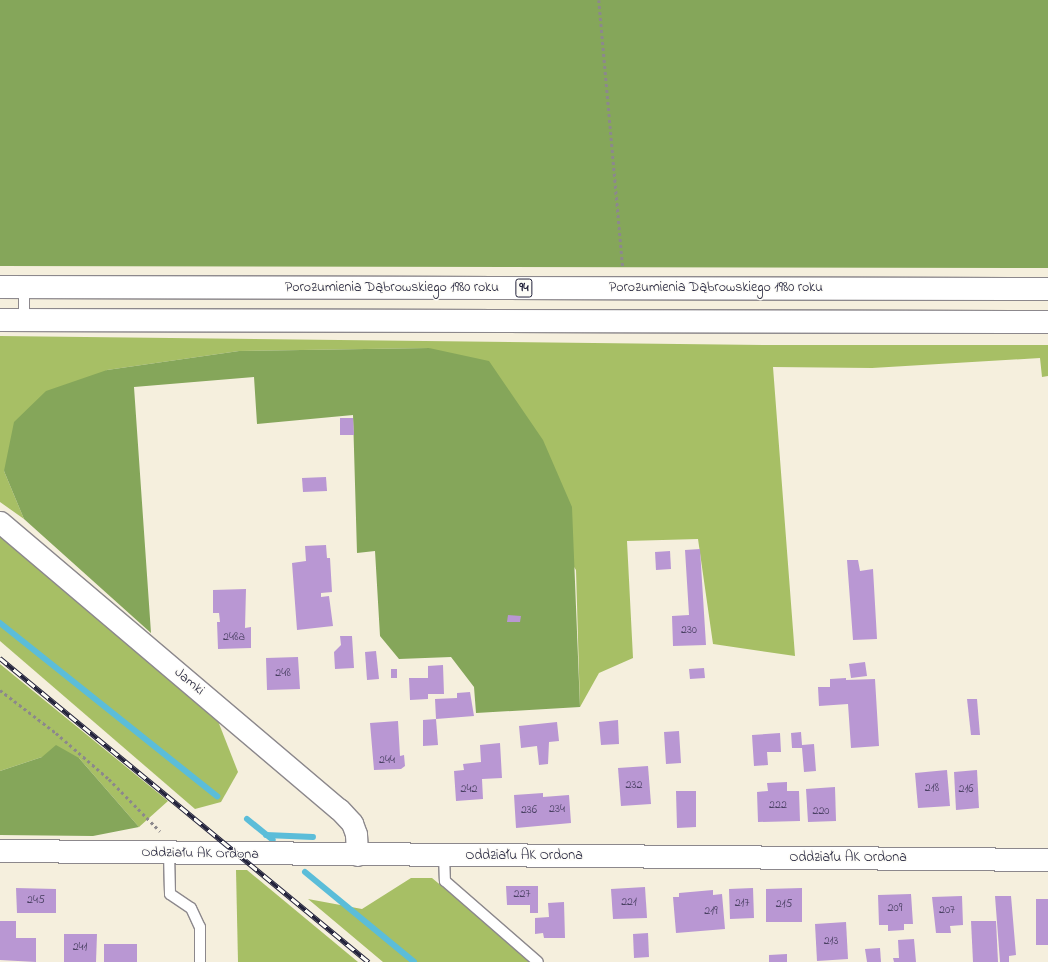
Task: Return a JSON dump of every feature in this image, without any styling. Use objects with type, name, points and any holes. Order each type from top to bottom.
[{"type":"main road","name":"Porozumienia Dąbrowskiego 1980 roku","points":[[0,287],[1048,289]]},
{"type":"main road","points":[[0,320],[1048,322]]},
{"type":"main road","name":"Oddziału AK Ordona","points":[[0,851],[1048,860]]},
{"type":"street","name":"Jamki","points":[[0,522],[339,809],[352,823],[356,834],[357,855]]},
{"type":"lane","points":[[24,287],[24,320]]},
{"type":"lane","points":[[175,853],[170,894],[190,908],[200,927],[200,962]]},
{"type":"lane","points":[[444,855],[445,881],[538,962]]},
{"type":"path","points":[[599,0],[625,288]]},
{"type":"path","points":[[0,690],[56,733],[109,779],[175,853]]},
{"type":"green space","points":[[0,0],[1048,0],[1048,268],[0,266]]},
{"type":"green space","points":[[0,336],[772,345],[1048,345],[1048,376],[1042,377],[1040,358],[872,368],[773,367],[795,656],[713,644],[698,539],[627,541],[633,658],[599,673],[580,707],[576,570],[429,348],[239,351],[107,370],[4,471],[24,519],[0,502]]},
{"type":"green space","points":[[429,348],[489,361],[543,440],[572,507],[580,707],[476,713],[474,687],[451,657],[399,659],[380,636],[375,551],[357,553],[353,415],[257,424],[254,377],[134,387],[151,633],[24,519],[4,471],[14,422],[46,391],[107,370],[239,351]]},
{"type":"green space","points":[[0,536],[216,716],[238,772],[221,802],[195,809],[0,641]]},
{"type":"green space","points":[[0,664],[168,801],[139,827],[79,758],[42,757],[0,771]]},
{"type":"green space","points":[[56,745],[79,758],[139,827],[93,836],[0,835],[0,771],[42,757]]},
{"type":"green space","points":[[236,870],[247,870],[358,962],[238,962]]},
{"type":"green space","points":[[411,878],[432,878],[533,962],[383,962],[308,899],[362,909]]},
{"type":"building","points":[[340,418],[353,418],[354,435],[340,435]]},
{"type":"building","points":[[326,477],[327,491],[303,492],[302,478]]},
{"type":"building","points":[[326,545],[327,558],[330,558],[332,592],[321,593],[321,597],[329,596],[333,626],[297,630],[292,563],[306,561],[305,546]]},
{"type":"building","points":[[700,549],[706,645],[673,646],[672,616],[689,615],[685,550]]},
{"type":"building","points":[[670,551],[671,569],[656,570],[655,552]]},
{"type":"building","points":[[847,560],[858,560],[860,571],[873,569],[877,639],[853,640]]},
{"type":"building","points":[[246,589],[245,628],[251,627],[251,648],[218,649],[217,622],[220,622],[219,613],[213,613],[213,590]]},
{"type":"building","points":[[508,615],[521,616],[520,622],[507,622]]},
{"type":"building","points":[[340,636],[352,636],[354,668],[335,669],[334,652],[341,645]]},
{"type":"building","points":[[376,651],[379,679],[367,680],[365,652]]},
{"type":"building","points":[[298,657],[300,689],[267,690],[266,658]]},
{"type":"building","points":[[865,662],[867,676],[851,678],[849,664]]},
{"type":"building","points":[[443,665],[444,694],[428,694],[428,699],[410,700],[409,678],[428,678],[428,666]]},
{"type":"building","points":[[704,668],[705,678],[690,679],[689,669]]},
{"type":"building","points":[[391,669],[397,669],[397,678],[391,678]]},
{"type":"building","points":[[846,678],[846,680],[875,679],[879,746],[851,748],[848,704],[819,706],[818,687],[830,687],[830,679]]},
{"type":"building","points":[[470,692],[474,716],[436,719],[435,699],[457,698],[457,693]]},
{"type":"building","points":[[967,699],[977,699],[980,735],[971,735]]},
{"type":"building","points":[[436,719],[438,745],[423,746],[423,720]]},
{"type":"building","points":[[618,720],[619,744],[601,745],[599,722]]},
{"type":"building","points":[[398,721],[400,756],[404,755],[405,766],[401,769],[374,770],[370,723]]},
{"type":"building","points":[[557,722],[559,741],[549,742],[548,764],[539,765],[537,746],[521,748],[519,726]]},
{"type":"building","points":[[679,731],[681,763],[666,764],[664,732]]},
{"type":"building","points":[[801,732],[802,745],[814,744],[816,771],[804,772],[802,748],[792,748],[791,733]]},
{"type":"building","points":[[780,733],[781,752],[767,752],[768,765],[754,766],[752,735]]},
{"type":"building","points":[[500,743],[502,778],[482,779],[483,799],[456,801],[454,771],[464,770],[463,764],[481,762],[480,745]]},
{"type":"building","points":[[648,766],[651,804],[621,806],[618,768]]},
{"type":"building","points":[[947,770],[950,806],[918,808],[915,773]]},
{"type":"building","points":[[977,770],[979,808],[956,810],[954,772]]},
{"type":"building","points":[[787,782],[787,791],[799,791],[800,821],[758,822],[757,792],[768,791],[767,783]]},
{"type":"building","points":[[835,787],[836,821],[808,822],[806,789]]},
{"type":"building","points":[[676,791],[696,791],[696,827],[677,828]]},
{"type":"building","points":[[543,793],[543,797],[569,795],[571,823],[516,828],[514,795]]},
{"type":"building","points":[[506,886],[538,886],[538,913],[530,913],[530,905],[507,905]]},
{"type":"building","points":[[645,887],[647,918],[613,919],[611,889]]},
{"type":"building","points":[[16,888],[56,889],[56,913],[17,913]]},
{"type":"building","points":[[753,888],[754,918],[730,919],[729,889]]},
{"type":"building","points":[[802,888],[802,922],[766,922],[766,889]]},
{"type":"building","points":[[713,890],[713,895],[722,894],[725,929],[676,933],[673,897],[679,897],[679,893]]},
{"type":"building","points":[[911,894],[913,924],[904,924],[904,930],[888,931],[888,925],[879,925],[878,895]]},
{"type":"building","points":[[962,896],[963,925],[950,926],[951,933],[936,933],[932,897]]},
{"type":"building","points":[[995,896],[1011,896],[1016,955],[1009,956],[1009,962],[1000,962]]},
{"type":"building","points":[[1036,899],[1048,899],[1048,945],[1036,945]]},
{"type":"building","points":[[564,902],[565,938],[544,938],[543,933],[535,934],[535,918],[549,917],[548,903]]},
{"type":"building","points":[[0,921],[16,921],[16,938],[36,938],[36,962],[0,960]]},
{"type":"building","points":[[971,921],[996,921],[998,962],[973,962]]},
{"type":"building","points":[[846,922],[848,959],[817,961],[815,924]]},
{"type":"building","points":[[648,933],[649,957],[634,958],[633,934]]},
{"type":"building","points":[[64,934],[97,934],[96,962],[64,962]]},
{"type":"building","points":[[914,939],[916,962],[894,962],[893,958],[899,958],[898,940]]},
{"type":"building","points":[[104,944],[137,944],[137,962],[104,962]]},
{"type":"building","points":[[880,948],[881,962],[867,962],[865,949]]},
{"type":"building","points":[[787,954],[787,962],[769,962],[769,955]]},
{"type":"waterway","points":[[0,623],[217,796]]},
{"type":"waterway","points":[[247,819],[273,840]]},
{"type":"waterway","points":[[266,835],[313,837]]},
{"type":"waterway","points":[[305,872],[414,962]]},
{"type":"railway","points":[[0,658],[369,962]]}]
